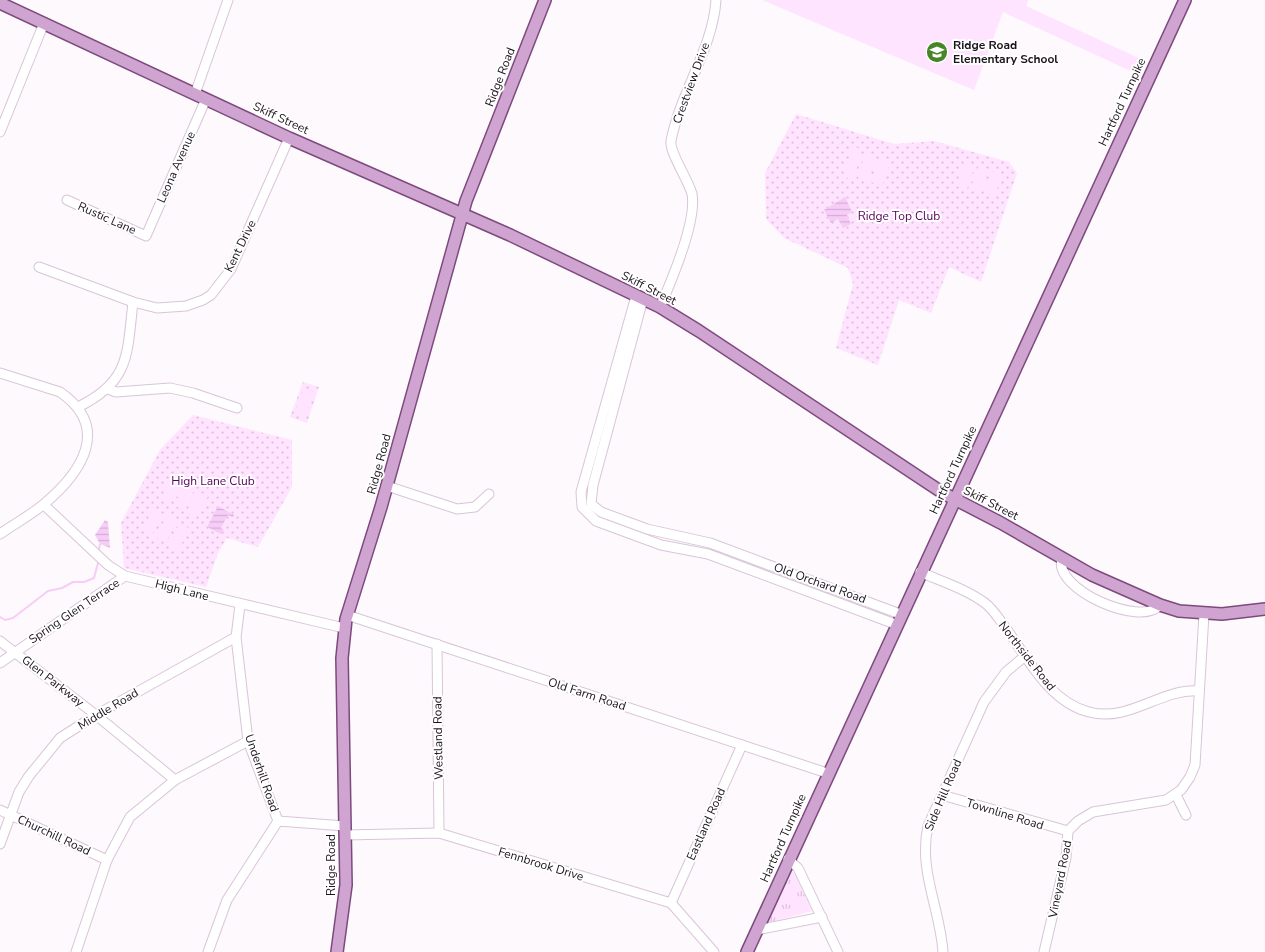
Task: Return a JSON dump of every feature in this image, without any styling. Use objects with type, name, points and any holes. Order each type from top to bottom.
[{"type":"main road","name":"Ridge Road","points":[[337,952],[345,902],[342,676],[344,628],[387,486],[462,214],[545,0]]},
{"type":"main road","name":"Hartford Turnpike","points":[[746,952],[1184,0]]},
{"type":"main road","name":"Skiff Street","points":[[0,3],[289,138],[462,214],[660,307],[700,331],[955,500],[1022,534],[1062,559],[1160,605],[1179,611],[1204,614],[1265,609]]},
{"type":"street","points":[[195,94],[228,0]]},
{"type":"street","name":"Crestview Drive","points":[[660,307],[690,222],[692,195],[670,145],[678,114],[715,18],[716,0]]},
{"type":"street","points":[[0,132],[44,23]]},
{"type":"street","name":"Leona Avenue","points":[[146,236],[206,99]]},
{"type":"street","name":"Kent Drive","points":[[39,266],[133,302],[157,308],[186,306],[210,295],[231,269],[289,138]]},
{"type":"street","name":"Rustic Lane","points":[[67,200],[146,236]]},
{"type":"street","points":[[589,509],[582,507],[581,492],[609,409],[639,298]]},
{"type":"street","points":[[78,407],[108,389],[122,370],[126,358],[133,302]]},
{"type":"street","points":[[0,373],[60,392],[78,407],[88,429],[84,458],[69,480],[44,505],[0,534]]},
{"type":"street","points":[[108,389],[116,392],[170,388],[237,408]]},
{"type":"street","points":[[387,486],[457,509],[475,507],[489,494]]},
{"type":"street","name":"High Lane","points":[[44,505],[108,565],[125,576],[240,605],[344,628]]},
{"type":"street","name":"Old Orchard Road","points":[[589,509],[647,528],[701,540],[740,553],[898,620]]},
{"type":"street","name":"Old Orchard Road","points":[[589,509],[596,521],[638,538],[697,551],[898,620]]},
{"type":"street","points":[[697,551],[701,540]]},
{"type":"street","points":[[736,565],[740,553]]},
{"type":"street","points":[[1062,559],[1062,568],[1072,583],[1104,603],[1139,613],[1151,612],[1160,605]]},
{"type":"street","name":"Northside Road","points":[[920,572],[968,593],[986,604],[1054,691],[1075,707],[1089,712],[1122,713],[1176,693],[1200,690]]},
{"type":"street","name":"Spring Glen Terrace","points":[[0,663],[125,576]]},
{"type":"street","points":[[236,636],[240,605]]},
{"type":"street","points":[[1186,815],[1176,795],[1190,777],[1194,765],[1204,614]]},
{"type":"street","name":"Old Farm Road","points":[[347,616],[827,773]]},
{"type":"street","name":"Middle Road","points":[[0,844],[19,792],[41,759],[60,738],[96,715],[236,636]]},
{"type":"street","name":"Underhill Road","points":[[208,952],[227,900],[278,821],[248,741],[236,636]]},
{"type":"street","name":"Glen Parkway","points":[[0,641],[96,715],[175,780]]},
{"type":"street","name":"Westland Road","points":[[437,644],[439,832]]},
{"type":"street","name":"Side Hill Road","points":[[943,952],[924,853],[928,826],[984,702],[1006,672],[1025,656]]},
{"type":"street","points":[[76,952],[107,860],[130,817],[175,780],[248,741]]},
{"type":"street","name":"Eastland Road","points":[[671,903],[742,745]]},
{"type":"street","name":"Townline Road","points":[[942,795],[1068,831]]},
{"type":"street","name":"Vineyard Road","points":[[1044,952],[1066,858],[1068,831],[1082,818],[1093,812],[1152,804],[1176,795]]},
{"type":"street","name":"Churchill Road","points":[[0,810],[107,860]]},
{"type":"street","name":"Fennbrook Drive","points":[[278,821],[345,830],[439,832],[671,903]]},
{"type":"street","points":[[788,859],[798,868],[838,952]]},
{"type":"street","points":[[671,903],[714,952]]},
{"type":"street","points":[[756,930],[822,917]]},
{"type":"shaded area","name":"Ridge Road Elementary School","points":[[762,0],[1028,0],[1026,6],[1143,60],[1137,74],[1003,12],[974,90]]},
{"type":"shaded area","points":[[845,197],[852,212],[847,215],[851,224],[843,228],[838,219],[831,223],[824,210]]},
{"type":"shaded area","points":[[218,506],[234,515],[233,517],[228,515],[221,528],[224,530],[221,534],[207,527]]},
{"type":"shaded area","points":[[105,520],[108,522],[110,548],[100,544],[95,535]]},
{"type":"green space","name":"Ridge Top Club","points":[[796,114],[894,144],[934,141],[1009,162],[1017,173],[981,282],[949,267],[931,313],[899,300],[878,365],[836,348],[853,284],[848,268],[784,238],[766,219],[765,173]]},
{"type":"green space","points":[[855,147],[861,149],[860,152],[862,153],[854,176],[852,175],[851,179],[845,177],[846,173],[844,172],[852,150]]},
{"type":"green space","points":[[865,155],[876,158],[868,181],[857,177]]},
{"type":"green space","points":[[879,159],[890,163],[882,186],[871,182]]},
{"type":"green space","points":[[964,162],[975,166],[967,189],[957,186]]},
{"type":"green space","points":[[978,167],[988,170],[981,193],[970,190]]},
{"type":"green space","points":[[991,171],[1002,175],[994,198],[984,194]]},
{"type":"green space","points":[[303,382],[319,387],[307,423],[290,417]]},
{"type":"green space","points":[[303,389],[314,392],[306,415],[295,412]]},
{"type":"green space","name":"High Lane Club","points":[[193,415],[292,440],[292,487],[258,547],[227,538],[218,553],[206,587],[124,568],[121,523],[160,450]]},
{"type":"green space","points":[[172,476],[182,482],[170,503],[161,498]]},
{"type":"green space","points":[[185,483],[195,489],[183,510],[174,505]]},
{"type":"green space","points":[[198,491],[208,496],[196,517],[186,512]]},
{"type":"green space","points":[[153,509],[163,514],[152,535],[142,530]]},
{"type":"green space","points":[[167,516],[177,522],[165,543],[155,537]]},
{"type":"green space","points":[[180,523],[190,529],[178,550],[168,544]]},
{"type":"green space","points":[[791,870],[796,876],[812,911],[768,923]]},
{"type":"waterway","points":[[99,550],[100,544]]},
{"type":"waterway","points":[[0,617],[5,620],[13,618],[48,591],[62,588],[73,582],[84,582],[94,578],[98,563]]},
{"type":"place","name":"Ridge Road Elementary School","points":[[937,52]]}]
